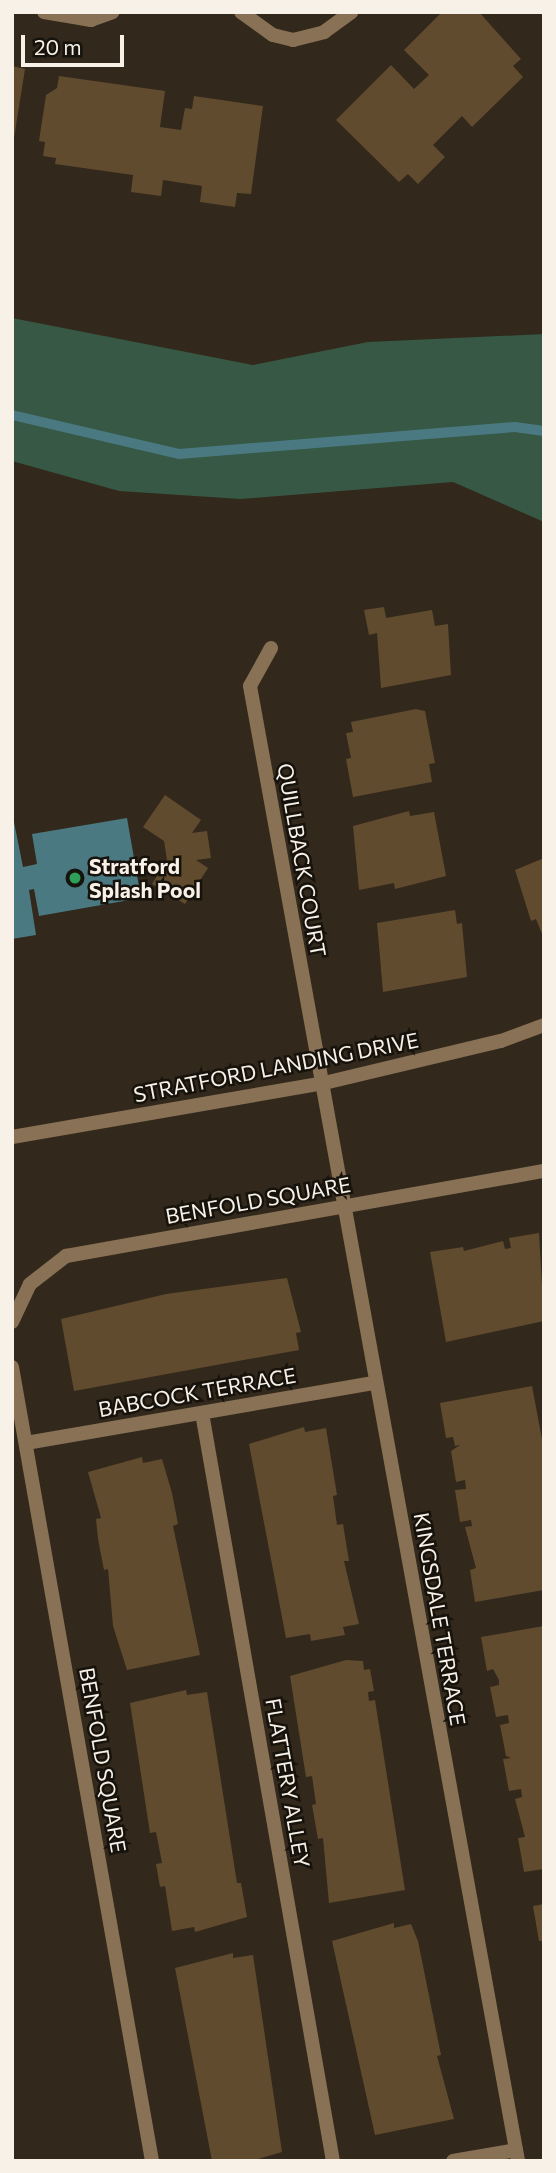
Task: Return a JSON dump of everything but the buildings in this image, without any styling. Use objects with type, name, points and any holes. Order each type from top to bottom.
[{"type":"street","points":[[44,12],[91,20],[113,12]]},
{"type":"street","points":[[241,12],[273,35],[293,40],[324,32],[352,12]]},
{"type":"street","name":"QUILLBACK COURT","points":[[271,648],[250,686],[320,1084]]},
{"type":"street","name":"STRATFORD LANDING DRIVE","points":[[12,1137],[320,1084],[501,1041],[544,1025]]},
{"type":"street","name":"KINGSDALE TERRACE","points":[[320,1084],[517,2155]]},
{"type":"street","name":"BENFOLD SQUARE","points":[[12,1322],[30,1284],[66,1256],[544,1171]]},
{"type":"street","name":"BENFOLD SQUARE","points":[[12,1367],[152,2161]]},
{"type":"street","name":"BABCOCK TERRACE","points":[[26,1443],[375,1383]]},
{"type":"street","name":"FLATTERY ALLEY","points":[[202,1413],[333,2161]]},
{"type":"street","points":[[453,2161],[517,2155]]},
{"type":"green space","points":[[12,318],[253,365],[368,342],[544,334],[544,522],[453,482],[240,499],[119,491],[12,461]]},
{"type":"water","name":"Stratford Splash Pool","points":[[12,812],[23,867],[37,864],[32,834],[127,818],[141,898],[39,916],[34,889],[29,890],[36,935],[12,939]]},
{"type":"waterway","points":[[12,415],[179,454],[515,427],[544,431]]},
{"type":"place","name":"Stratford Splash Pool","points":[[75,878]]}]
